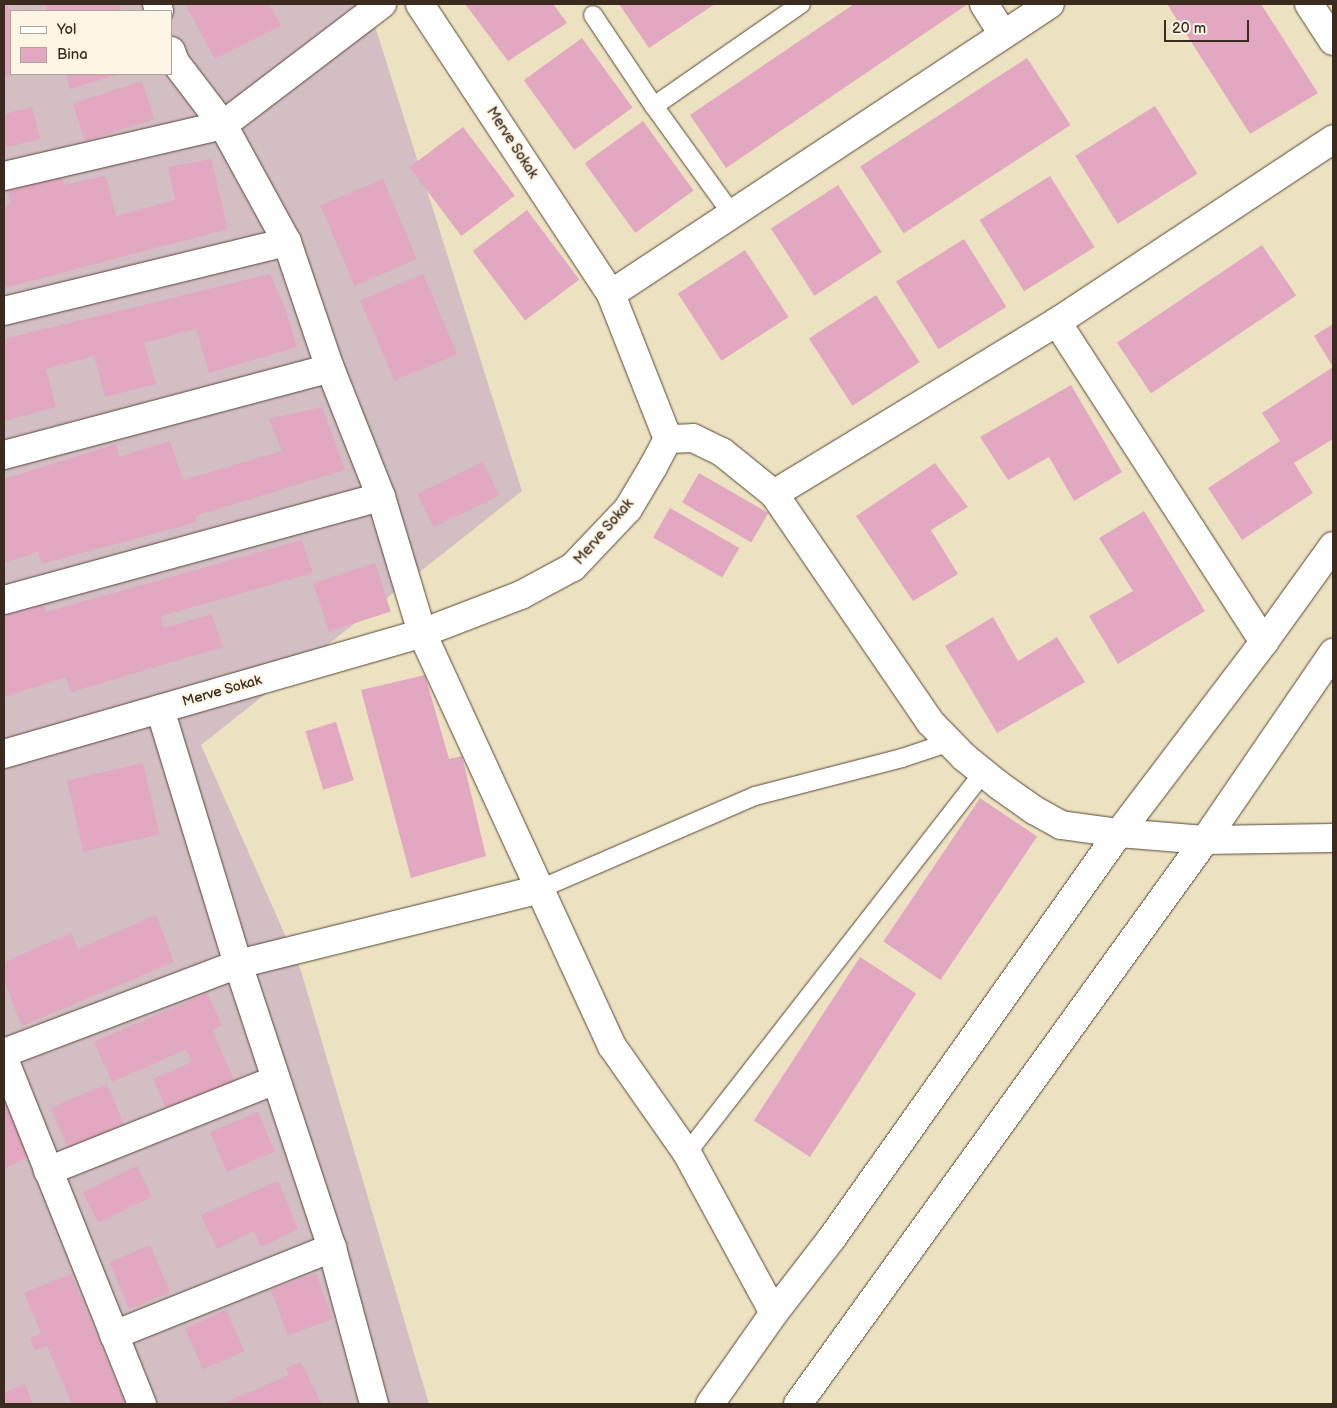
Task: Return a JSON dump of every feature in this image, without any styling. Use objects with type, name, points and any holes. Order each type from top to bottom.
[{"type":"street","points":[[4,176],[223,125],[382,4]]},
{"type":"street","name":"Merve Sokak","points":[[4,754],[422,633],[521,595],[573,567],[628,509],[668,439],[611,294],[420,4]]},
{"type":"street","points":[[984,4],[1003,34]]},
{"type":"street","points":[[611,294],[1050,4]]},
{"type":"street","points":[[1309,4],[1333,41]]},
{"type":"street","points":[[172,54],[175,62],[223,125],[287,242],[330,368],[381,497],[422,633],[612,1046],[687,1153],[774,1313]]},
{"type":"street","points":[[774,494],[1057,322],[1333,138]]},
{"type":"street","points":[[4,311],[287,242]]},
{"type":"street","points":[[1057,322],[1264,642]]},
{"type":"street","points":[[4,455],[330,368]]},
{"type":"street","points":[[668,439],[693,438],[722,452],[774,494],[930,722],[983,773],[1034,810],[1061,825],[1119,833],[1206,840],[1333,838]]},
{"type":"street","points":[[4,600],[381,497]]},
{"type":"street","points":[[710,1404],[774,1313],[832,1238],[1119,833],[1264,642],[1333,546]]},
{"type":"street","points":[[798,1404],[1066,1030],[1206,840],[1333,653]]},
{"type":"street","points":[[160,709],[238,964],[332,1248],[374,1404]]},
{"type":"street","points":[[4,1053],[238,964],[540,889]]},
{"type":"street","points":[[4,1059],[142,1404]]},
{"type":"street","points":[[48,1171],[276,1080]]},
{"type":"street","points":[[114,1335],[332,1248]]},
{"type":"lane","points":[[654,106],[801,4]]},
{"type":"lane","points":[[593,15],[654,106],[732,214]]},
{"type":"lane","points":[[540,889],[755,796],[902,758],[950,742]]},
{"type":"lane","points":[[687,1153],[983,773]]},
{"type":"shaded area","points":[[4,4],[368,4],[522,491],[201,745],[301,971],[429,1404],[4,1404]]},
{"type":"building","points":[[4,4],[8,4],[10,13],[11,75],[4,77]]},
{"type":"building","points":[[46,4],[120,4],[120,10],[46,10]]},
{"type":"building","points":[[185,4],[269,4],[281,26],[215,59]]},
{"type":"building","points":[[465,4],[553,4],[567,23],[508,61]]},
{"type":"building","points":[[619,4],[715,4],[649,48]]},
{"type":"building","points":[[854,4],[968,4],[726,168],[690,115]]},
{"type":"building","points":[[1167,4],[1261,4],[1318,93],[1250,134]]},
{"type":"building","points":[[582,38],[633,108],[574,150],[524,80]]},
{"type":"building","points":[[1027,58],[1071,125],[904,233],[860,166]]},
{"type":"building","points":[[66,75],[116,75],[70,89]]},
{"type":"building","points":[[142,81],[154,119],[85,142],[73,104]]},
{"type":"building","points":[[1155,106],[1197,174],[1118,224],[1075,156]]},
{"type":"building","points":[[32,107],[40,139],[4,148],[4,114]]},
{"type":"building","points":[[643,121],[694,191],[635,233],[585,163]]},
{"type":"building","points":[[463,127],[515,196],[461,236],[409,167]]},
{"type":"building","points":[[211,159],[228,229],[4,288],[4,206],[11,204],[8,190],[63,176],[64,185],[106,176],[116,216],[175,200],[168,167]]},
{"type":"building","points":[[1050,176],[1095,247],[1024,291],[980,220]]},
{"type":"building","points":[[383,179],[417,259],[354,286],[320,206]]},
{"type":"building","points":[[838,185],[882,252],[814,296],[771,229]]},
{"type":"building","points":[[527,210],[579,279],[525,320],[473,251]]},
{"type":"building","points":[[964,239],[1006,307],[939,349],[896,281]]},
{"type":"building","points":[[1262,245],[1296,296],[1151,393],[1117,343]]},
{"type":"building","points":[[745,250],[789,317],[721,361],[678,294]]},
{"type":"building","points":[[270,274],[284,305],[297,347],[209,373],[196,329],[144,343],[156,384],[105,397],[94,356],[46,369],[56,407],[4,421],[4,339]]},
{"type":"building","points":[[423,274],[457,354],[394,381],[360,301]]},
{"type":"building","points":[[876,295],[920,362],[852,406],[809,339]]},
{"type":"building","points":[[1333,324],[1333,367],[1314,336]]},
{"type":"building","points":[[1333,367],[1333,439],[1294,463],[1313,493],[1242,540],[1208,488],[1280,441],[1262,413]]},
{"type":"building","points":[[1071,385],[1122,472],[1074,501],[1049,457],[1008,480],[980,437]]},
{"type":"building","points":[[322,407],[345,470],[195,516],[197,522],[42,564],[38,552],[4,563],[4,479],[116,444],[119,457],[170,441],[183,480],[282,451],[269,419]]},
{"type":"building","points":[[483,462],[499,495],[434,527],[417,494]]},
{"type":"building","points":[[935,463],[968,507],[931,530],[958,574],[913,601],[856,516]]},
{"type":"building","points":[[699,473],[768,513],[751,542],[682,502]]},
{"type":"building","points":[[670,508],[739,548],[722,577],[653,537]]},
{"type":"building","points":[[1144,511],[1205,611],[1118,664],[1089,616],[1133,591],[1099,538]]},
{"type":"building","points":[[302,540],[313,573],[161,616],[164,628],[212,614],[223,647],[71,692],[66,677],[4,697],[4,615],[43,603],[46,612]]},
{"type":"building","points":[[375,563],[391,612],[329,632],[313,583]]},
{"type":"building","points":[[993,617],[1018,661],[1057,637],[1085,682],[997,733],[945,646]]},
{"type":"building","points":[[425,675],[449,759],[462,756],[486,856],[411,878],[361,690]]},
{"type":"building","points":[[336,722],[354,780],[323,790],[305,731]]},
{"type":"building","points":[[143,763],[159,834],[83,852],[67,781]]},
{"type":"building","points":[[980,798],[1037,837],[940,980],[883,941]]},
{"type":"building","points":[[156,915],[174,962],[22,1026],[4,981],[4,962],[71,933],[78,949]]},
{"type":"building","points":[[860,957],[916,993],[810,1157],[754,1121]]},
{"type":"building","points":[[207,993],[222,1025],[212,1030],[235,1082],[168,1113],[153,1079],[192,1062],[186,1049],[112,1082],[94,1042]]},
{"type":"building","points":[[107,1084],[125,1126],[69,1150],[51,1108]]},
{"type":"building","points":[[4,1102],[30,1156],[4,1169]]},
{"type":"building","points":[[258,1112],[275,1152],[227,1172],[210,1132]]},
{"type":"building","points":[[137,1166],[152,1197],[98,1223],[83,1192]]},
{"type":"building","points":[[278,1181],[298,1229],[261,1247],[254,1231],[217,1249],[201,1215]]},
{"type":"building","points":[[150,1245],[170,1292],[129,1309],[109,1262]]},
{"type":"building","points":[[316,1273],[333,1319],[288,1335],[271,1289]]},
{"type":"building","points":[[71,1274],[125,1404],[72,1404],[47,1346],[35,1350],[30,1338],[41,1333],[24,1293]]},
{"type":"building","points":[[226,1310],[244,1351],[203,1369],[185,1328]]},
{"type":"building","points":[[301,1362],[322,1404],[222,1404],[289,1375],[286,1368]]},
{"type":"building","points":[[25,1384],[33,1404],[4,1404],[4,1393]]}]
